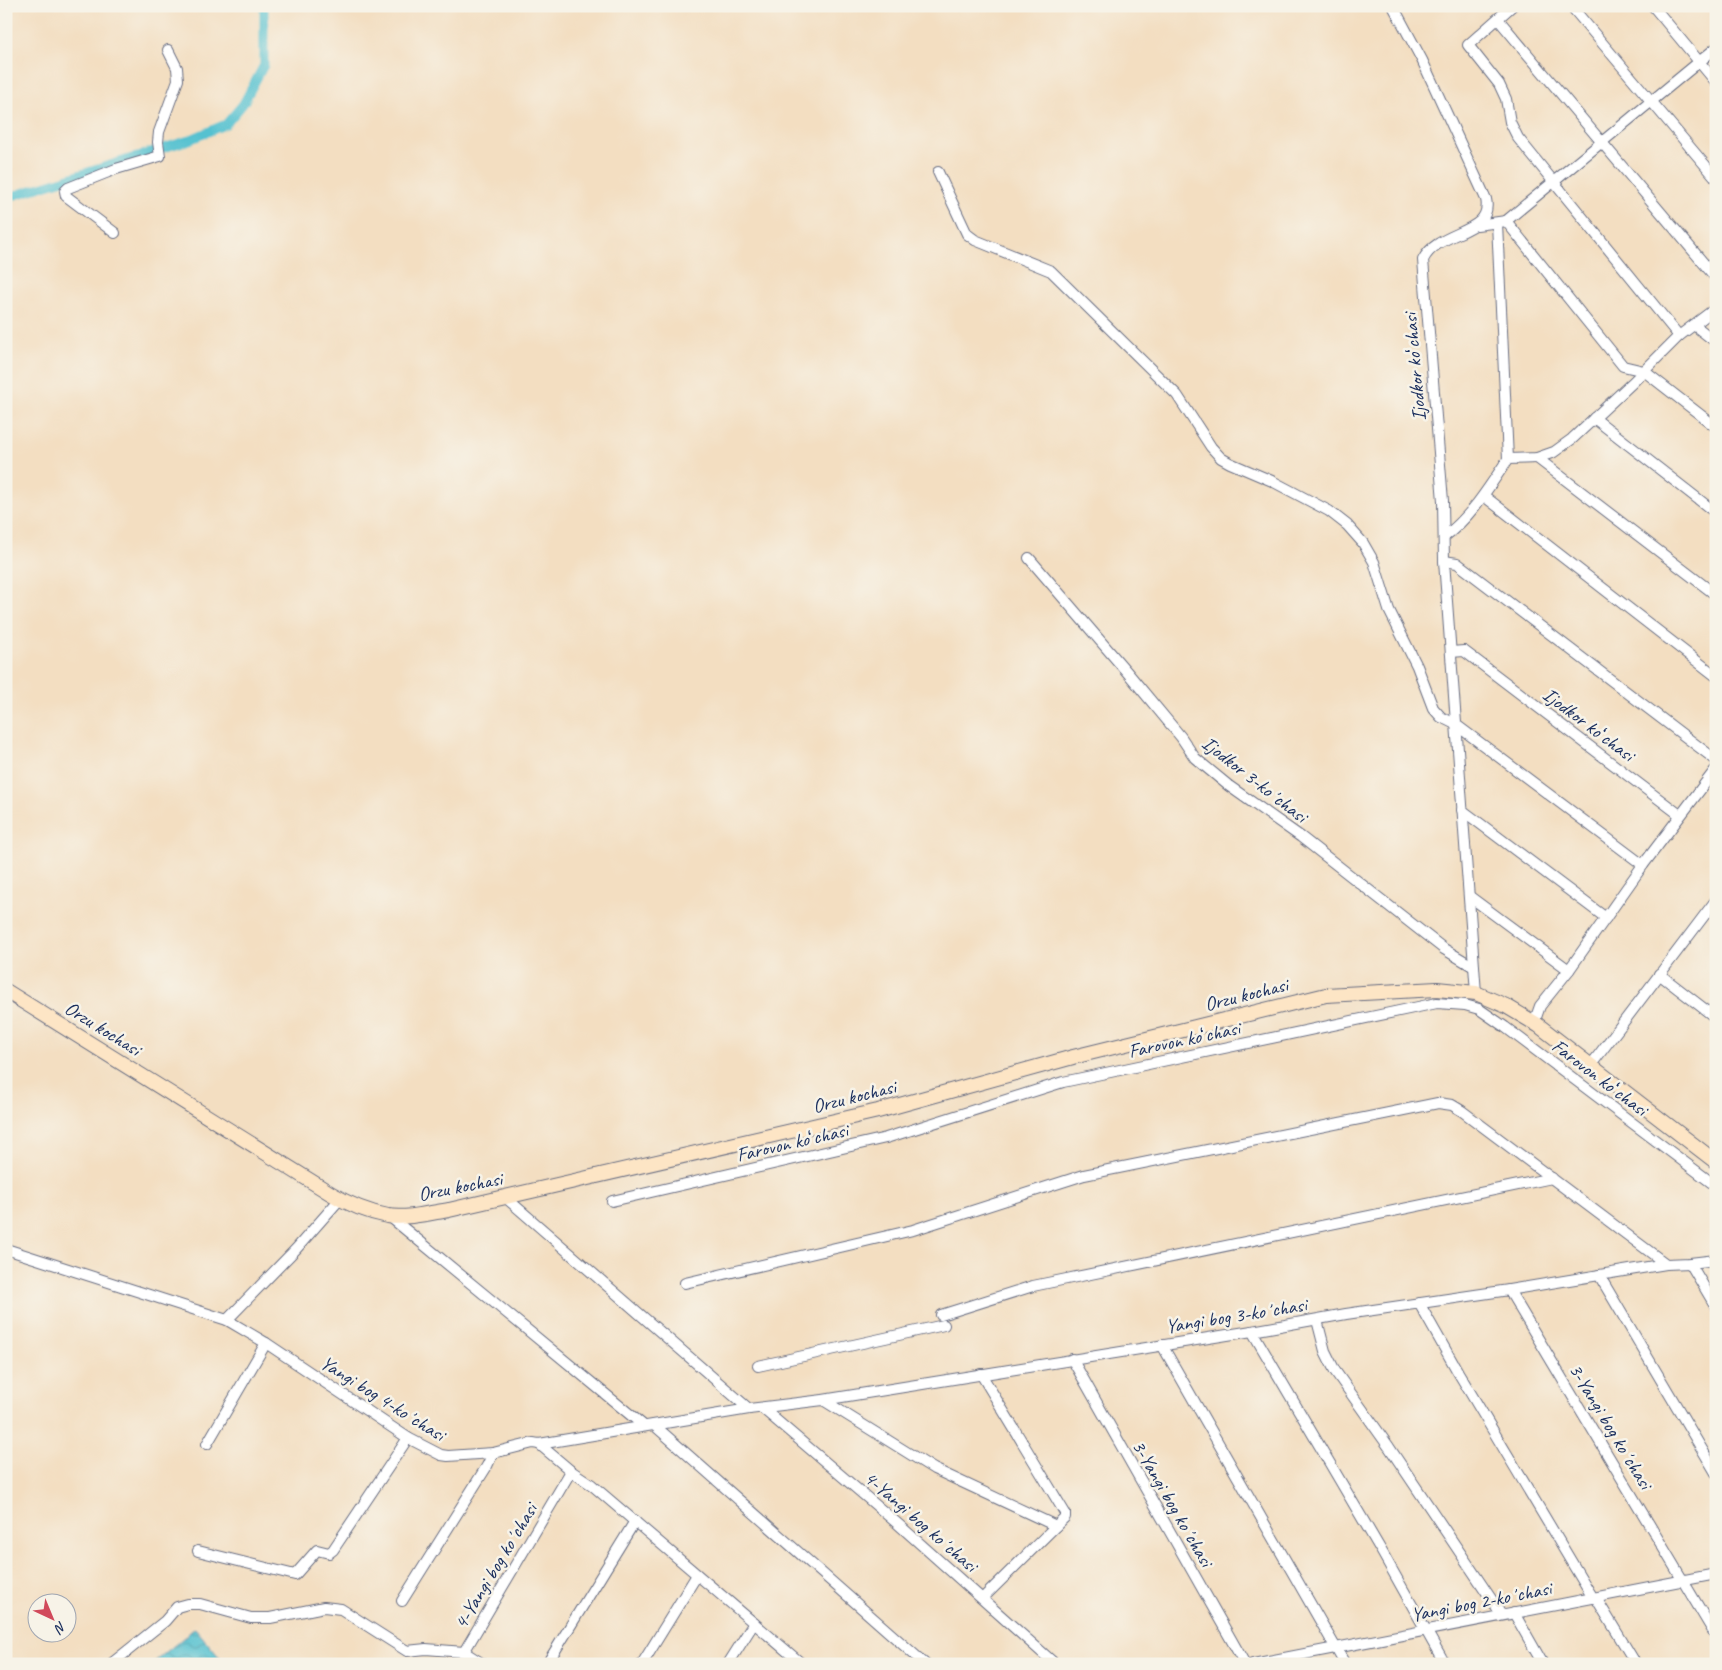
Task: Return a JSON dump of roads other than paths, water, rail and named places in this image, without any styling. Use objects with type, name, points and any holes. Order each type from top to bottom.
[{"type":"main road","name":"Orzu kochasi","points":[[6,991],[340,1199],[364,1210],[389,1216],[442,1211],[505,1198],[878,1111],[1073,1057],[1326,995],[1437,989],[1476,993],[1506,1006],[1534,1023],[1716,1162]]},
{"type":"street","points":[[1393,6],[1422,60],[1486,199],[1488,209],[1484,218],[1477,225]]},
{"type":"street","points":[[1512,6],[1468,45],[1499,84],[1506,99],[1510,122],[1518,138],[1679,336]]},
{"type":"street","points":[[1571,6],[1716,178]]},
{"type":"street","points":[[1653,6],[1716,82]]},
{"type":"street","points":[[1498,19],[1716,278]]},
{"type":"street","points":[[1501,222],[1716,48]]},
{"type":"street","points":[[115,233],[66,196],[65,191],[68,188],[116,169],[160,156],[159,132],[178,80],[177,68],[168,50]]},
{"type":"street","points":[[938,172],[967,234],[975,240],[1051,271],[1177,395],[1210,447],[1222,458],[1230,464],[1272,481],[1329,511],[1347,526],[1363,544],[1374,562],[1390,610],[1417,666],[1433,708],[1441,717],[1455,724],[1643,865]]},
{"type":"street","points":[[1501,222],[1623,366],[1644,371],[1716,427]]},
{"type":"street","points":[[1444,537],[1456,528],[1484,496],[1508,459],[1501,222]]},
{"type":"street","name":"Ijodkor koʻchasi","points":[[1476,993],[1444,561],[1443,501],[1423,260],[1436,244],[1477,225],[1501,222]]},
{"type":"street","points":[[1508,459],[1537,458],[1554,452],[1572,439],[1679,336],[1716,308]]},
{"type":"street","points":[[1694,325],[1716,342]]},
{"type":"street","points":[[1594,418],[1716,512]]},
{"type":"street","points":[[1537,458],[1716,595]]},
{"type":"street","points":[[1484,496],[1716,676]]},
{"type":"street","name":"Ijodkor 3-koʼchasi","points":[[1029,558],[1128,672],[1181,737],[1195,758],[1229,786],[1294,832],[1444,949],[1474,967]]},
{"type":"street","points":[[1444,561],[1457,563],[1716,760]]},
{"type":"street","name":"Ijodkor koʻchasi","points":[[1451,652],[1464,651],[1680,815]]},
{"type":"street","points":[[1534,1023],[1540,1006],[1569,970],[1643,865],[1716,769]]},
{"type":"street","points":[[1462,810],[1606,918]]},
{"type":"street","points":[[1469,896],[1569,970]]},
{"type":"street","points":[[1590,1065],[1715,902]]},
{"type":"street","points":[[1659,974],[1716,1018]]},
{"type":"street","name":"Farovon koʻchasi","points":[[612,1201],[886,1138],[1063,1082],[1437,1003],[1465,1005],[1479,1009],[1716,1186]]},
{"type":"street","points":[[685,1283],[913,1230],[1084,1175],[1438,1103],[1452,1105],[1462,1111],[1666,1264]]},
{"type":"street","points":[[758,1366],[943,1320],[1033,1286],[1552,1178]]},
{"type":"street","points":[[505,1198],[749,1409]]},
{"type":"street","points":[[227,1320],[296,1249],[340,1199]]},
{"type":"street","points":[[389,1216],[649,1426],[925,1664]]},
{"type":"street","name":"Yangi bog 4-koʼchasi","points":[[6,1249],[227,1320],[266,1343],[408,1438],[440,1456],[493,1453],[533,1443],[539,1444],[762,1408]]},
{"type":"street","name":"Yangi bog 3-koʼchasi","points":[[762,1408],[823,1400],[1599,1274],[1666,1264],[1716,1260]]},
{"type":"street","points":[[1690,1263],[1716,1307]]},
{"type":"street","points":[[1599,1274],[1716,1473]]},
{"type":"street","name":"3-Yangi bog koʼchasi","points":[[1509,1290],[1716,1636]]},
{"type":"street","points":[[1419,1303],[1458,1372],[1636,1664]]},
{"type":"street","points":[[1316,1320],[1325,1351],[1335,1371],[1389,1447],[1502,1615]]},
{"type":"street","points":[[1252,1331],[1382,1552],[1445,1664]]},
{"type":"street","points":[[207,1444],[266,1343]]},
{"type":"street","points":[[1162,1345],[1345,1664]]},
{"type":"street","name":"3-Yangi bog koʼchasi","points":[[1072,1359],[1245,1664]]},
{"type":"street","points":[[981,1374],[1065,1513],[1065,1517],[983,1598]]},
{"type":"street","points":[[823,1400],[918,1460],[1056,1526]]},
{"type":"street","name":"4-Yangi bog koʼchasi","points":[[762,1408],[983,1598],[1055,1664]]},
{"type":"street","points":[[198,1552],[295,1575],[317,1550],[329,1553],[333,1550],[408,1438]]},
{"type":"street","points":[[539,1444],[571,1471],[592,1485],[802,1664]]},
{"type":"street","points":[[402,1601],[487,1466],[493,1453]]},
{"type":"street","name":"4-Yangi bog koʼchasi","points":[[464,1652],[571,1471]]},
{"type":"street","points":[[550,1659],[635,1521]]},
{"type":"street","name":"Yangi bog 2-koʼchasi","points":[[1253,1664],[1716,1574]]},
{"type":"street","points":[[642,1664],[697,1575]]},
{"type":"street","points":[[111,1664],[165,1621],[177,1607],[188,1604],[208,1606],[251,1618],[270,1618],[324,1608],[340,1609],[408,1651],[426,1649],[464,1652],[484,1664]]},
{"type":"street","points":[[1514,1613],[1543,1664]]},
{"type":"street","points":[[728,1664],[754,1623]]},
{"type":"water","points":[[195,1628],[225,1664],[152,1664]]},
{"type":"waterway","points":[[6,198],[189,140],[226,124],[243,104],[264,65],[264,6]]}]
